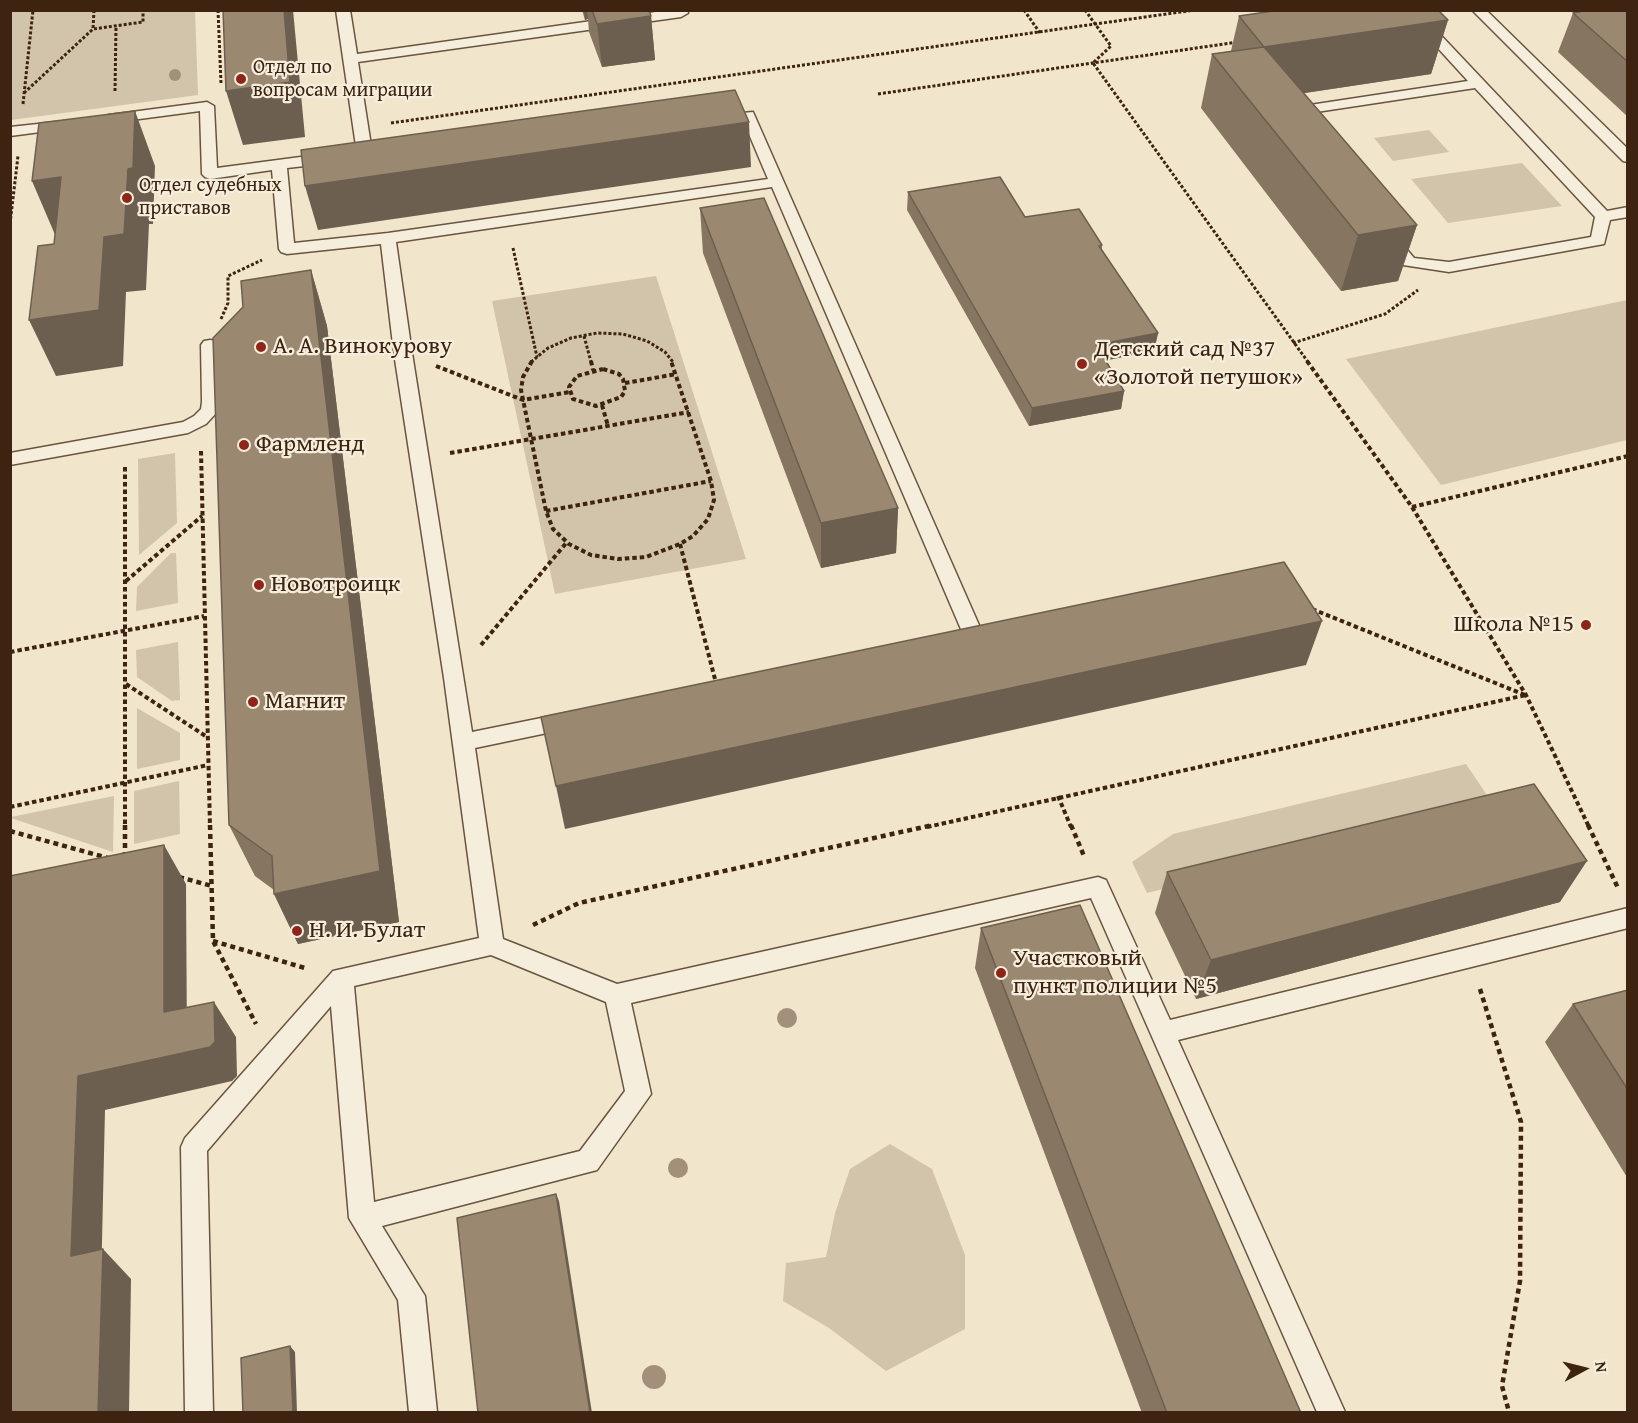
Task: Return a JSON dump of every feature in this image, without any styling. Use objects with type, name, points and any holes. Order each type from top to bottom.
[{"type":"lane","points":[[343,10],[361,127],[354,155]]},
{"type":"lane","points":[[350,59],[681,13],[680,10]]},
{"type":"lane","points":[[1409,10],[1476,84],[1603,216]]},
{"type":"lane","points":[[1478,10],[1628,158]]},
{"type":"lane","points":[[1301,130],[1286,112],[1476,84]]},
{"type":"lane","points":[[10,132],[207,106],[210,174],[354,155],[378,168],[390,166]]},
{"type":"lane","points":[[701,121],[748,115],[976,640]]},
{"type":"lane","points":[[279,165],[287,249],[388,238],[777,182]]},
{"type":"lane","points":[[1603,216],[1628,212]]},
{"type":"lane","points":[[1380,227],[1409,262],[1449,267],[1598,241],[1603,216]]},
{"type":"lane","points":[[388,238],[403,353],[454,678],[492,945]]},
{"type":"lane","points":[[10,459],[188,427],[209,411],[211,402],[210,345]]},
{"type":"lane","points":[[952,645],[999,636]]},
{"type":"lane","points":[[463,742],[590,717]]},
{"type":"lane","points":[[199,1413],[195,1147],[341,978],[492,945],[617,994],[1098,887],[1331,1413]]},
{"type":"lane","points":[[1163,1033],[1470,957],[1625,908]]},
{"type":"lane","points":[[341,978],[362,1218],[411,1296],[423,1413]]},
{"type":"lane","points":[[362,1218],[588,1161],[638,1094],[617,994]]},
{"type":"path","points":[[93,28],[94,10]]},
{"type":"path","points":[[24,93],[93,28],[143,22],[143,10]]},
{"type":"path","points":[[218,10],[221,84]]},
{"type":"path","points":[[1024,10],[1040,33]]},
{"type":"path","points":[[1085,10],[1111,46],[1093,63]]},
{"type":"path","points":[[361,127],[1195,10]]},
{"type":"path","points":[[114,119],[116,26]]},
{"type":"path","points":[[878,94],[1242,41]]},
{"type":"path","points":[[1093,63],[1412,507],[1526,695],[1625,908]]},
{"type":"path","points":[[507,221],[537,357]]},
{"type":"path","points":[[228,303],[228,276],[287,249]]},
{"type":"path","points":[[1293,343],[1385,314],[1449,267]]},
{"type":"path","points":[[597,333],[623,334],[647,341],[665,352],[674,364],[711,481],[714,500],[708,519],[693,536],[680,544],[646,557],[618,559],[591,555],[567,542],[553,529],[546,511],[523,400],[523,377],[537,357],[548,348],[571,338],[585,336],[597,333]]},
{"type":"path","points":[[585,336],[593,370]]},
{"type":"path","points":[[403,353],[523,400],[570,392]]},
{"type":"path","points":[[593,370],[619,374],[625,383],[625,391],[621,397],[602,405],[579,403],[570,392],[572,381],[577,376],[593,370]]},
{"type":"path","points":[[625,383],[677,374]]},
{"type":"path","points":[[602,405],[608,426]]},
{"type":"path","points":[[420,458],[689,412]]},
{"type":"path","points":[[200,420],[213,941],[273,1057]]},
{"type":"path","points":[[1412,507],[1628,456]]},
{"type":"path","points":[[125,466],[125,862]]},
{"type":"path","points":[[546,511],[711,481]]},
{"type":"path","points":[[125,581],[202,516]]},
{"type":"path","points":[[454,678],[567,542]]},
{"type":"path","points":[[680,544],[718,691]]},
{"type":"path","points":[[1309,608],[1526,695]]},
{"type":"path","points":[[10,652],[204,616]]},
{"type":"path","points":[[125,683],[208,738]]},
{"type":"path","points":[[492,945],[579,903],[1526,695]]},
{"type":"path","points":[[10,807],[208,765]]},
{"type":"path","points":[[1058,796],[1098,887]]},
{"type":"path","points":[[10,831],[114,859]]},
{"type":"path","points":[[168,874],[212,886]]},
{"type":"path","points":[[213,941],[341,978]]},
{"type":"path","points":[[1470,957],[1521,1122],[1520,1281],[1502,1386],[1509,1413]]},
{"type":"shaded area","points":[[10,11],[195,11],[198,95],[11,120]]},
{"type":"shaded area","points":[[1429,130],[1449,152],[1393,161],[1374,138]]},
{"type":"shaded area","points":[[1522,163],[1562,206],[1448,223],[1411,179]]},
{"type":"shaded area","points":[[656,276],[746,559],[555,594],[492,301]]},
{"type":"shaded area","points":[[1627,300],[1627,440],[1441,485],[1346,359]]},
{"type":"shaded area","points":[[175,453],[177,523],[139,555],[138,459]]},
{"type":"shaded area","points":[[171,553],[176,553],[178,603],[136,611],[137,587]]},
{"type":"shaded area","points":[[178,642],[180,700],[172,701],[137,677],[136,650]]},
{"type":"shaded area","points":[[137,708],[180,733],[180,760],[137,769]]},
{"type":"shaded area","points":[[1466,764],[1495,807],[1147,893],[1132,862],[1173,834]]},
{"type":"shaded area","points":[[179,781],[180,834],[134,844],[134,791]]},
{"type":"shaded area","points":[[114,796],[113,852],[11,818],[11,817]]},
{"type":"shaded area","points":[[890,1144],[932,1169],[965,1255],[965,1329],[886,1371],[829,1328],[783,1301],[786,1263],[826,1257],[835,1213],[850,1169]]},
{"type":"building","points":[[223,10],[284,10],[290,82],[226,91]]},
{"type":"building","points":[[592,10],[649,10],[651,16],[597,24]]},
{"type":"building","points":[[1280,10],[1438,10],[1448,20],[1264,47],[1239,16]]},
{"type":"building","points":[[1589,10],[1628,11],[1628,62],[1573,13]]},
{"type":"building","points":[[1264,47],[1417,225],[1358,235],[1212,54]]},
{"type":"building","points":[[735,90],[749,122],[305,186],[301,150]]},
{"type":"building","points":[[135,111],[133,168],[128,169],[124,234],[104,237],[99,310],[29,320],[38,246],[54,244],[61,177],[32,181],[39,123]]},
{"type":"building","points":[[1000,177],[1025,217],[1079,209],[1102,245],[1099,246],[1158,333],[1096,345],[1124,391],[1032,408],[908,192]]},
{"type":"building","points":[[764,198],[898,508],[821,523],[700,208]]},
{"type":"building","points":[[311,270],[380,871],[274,894],[272,856],[229,825],[213,338],[243,307],[241,281]]},
{"type":"building","points":[[1284,562],[1322,621],[556,786],[541,717]]},
{"type":"building","points":[[1534,784],[1587,861],[1211,960],[1167,872]]},
{"type":"building","points":[[164,845],[164,1012],[214,1002],[215,1042],[210,1047],[78,1076],[71,1256],[103,1249],[98,1413],[10,1413],[10,876]]},
{"type":"building","points":[[1080,905],[1301,1413],[1167,1413],[981,928]]},
{"type":"building","points":[[1628,990],[1628,1090],[1573,1004]]},
{"type":"building","points":[[556,1194],[590,1413],[478,1413],[457,1218]]},
{"type":"building","points":[[290,1346],[293,1411],[243,1413],[241,1358]]},
{"type":"place","name":"Отдел по вопросам миграции","points":[[241,79]]},
{"type":"place","name":"Отдел судебных приставов","points":[[127,198]]},
{"type":"place","name":"А. А. Винокурову","points":[[261,347]]},
{"type":"place","name":"Детский сад №37 «Золотой петушок»","points":[[1082,364]]},
{"type":"place","name":"Фармленд","points":[[244,445]]},
{"type":"place","name":"Новотроицк","points":[[259,585]]},
{"type":"place","name":"Школа №15","points":[[1586,625]]},
{"type":"place","name":"Магнит","points":[[253,702]]},
{"type":"place","name":"Н. И. Булат","points":[[297,931]]},
{"type":"place","name":"Участковый пункт полиции №5","points":[[1001,973]]}]
